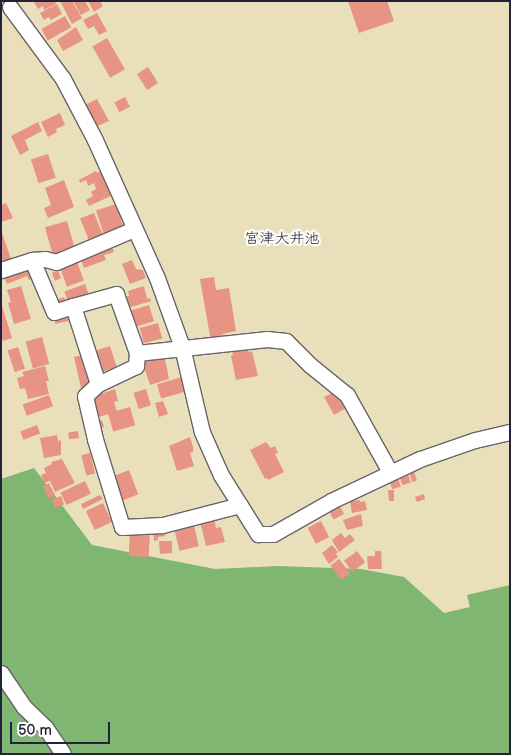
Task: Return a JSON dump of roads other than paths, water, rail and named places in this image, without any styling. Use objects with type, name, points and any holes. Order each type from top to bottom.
[{"type":"street","points":[[10,7],[63,79],[95,140],[156,278],[182,347],[202,432],[221,475],[258,534],[273,534],[331,501],[390,472],[475,440],[510,432]]},
{"type":"street","points":[[1,270],[32,260],[45,259],[56,262],[134,229]]},
{"type":"street","points":[[32,260],[54,312],[116,294],[136,353],[136,366],[98,384],[86,396],[95,439],[122,527],[162,525],[240,505]]},
{"type":"street","points":[[73,306],[98,384]]},
{"type":"street","points":[[136,353],[267,338],[286,341],[310,365],[347,395],[390,472]]},
{"type":"street","points":[[2,675],[24,707],[45,727],[63,754]]},
{"type":"district","name":"宮津大井池","points":[[282,239]]}]
